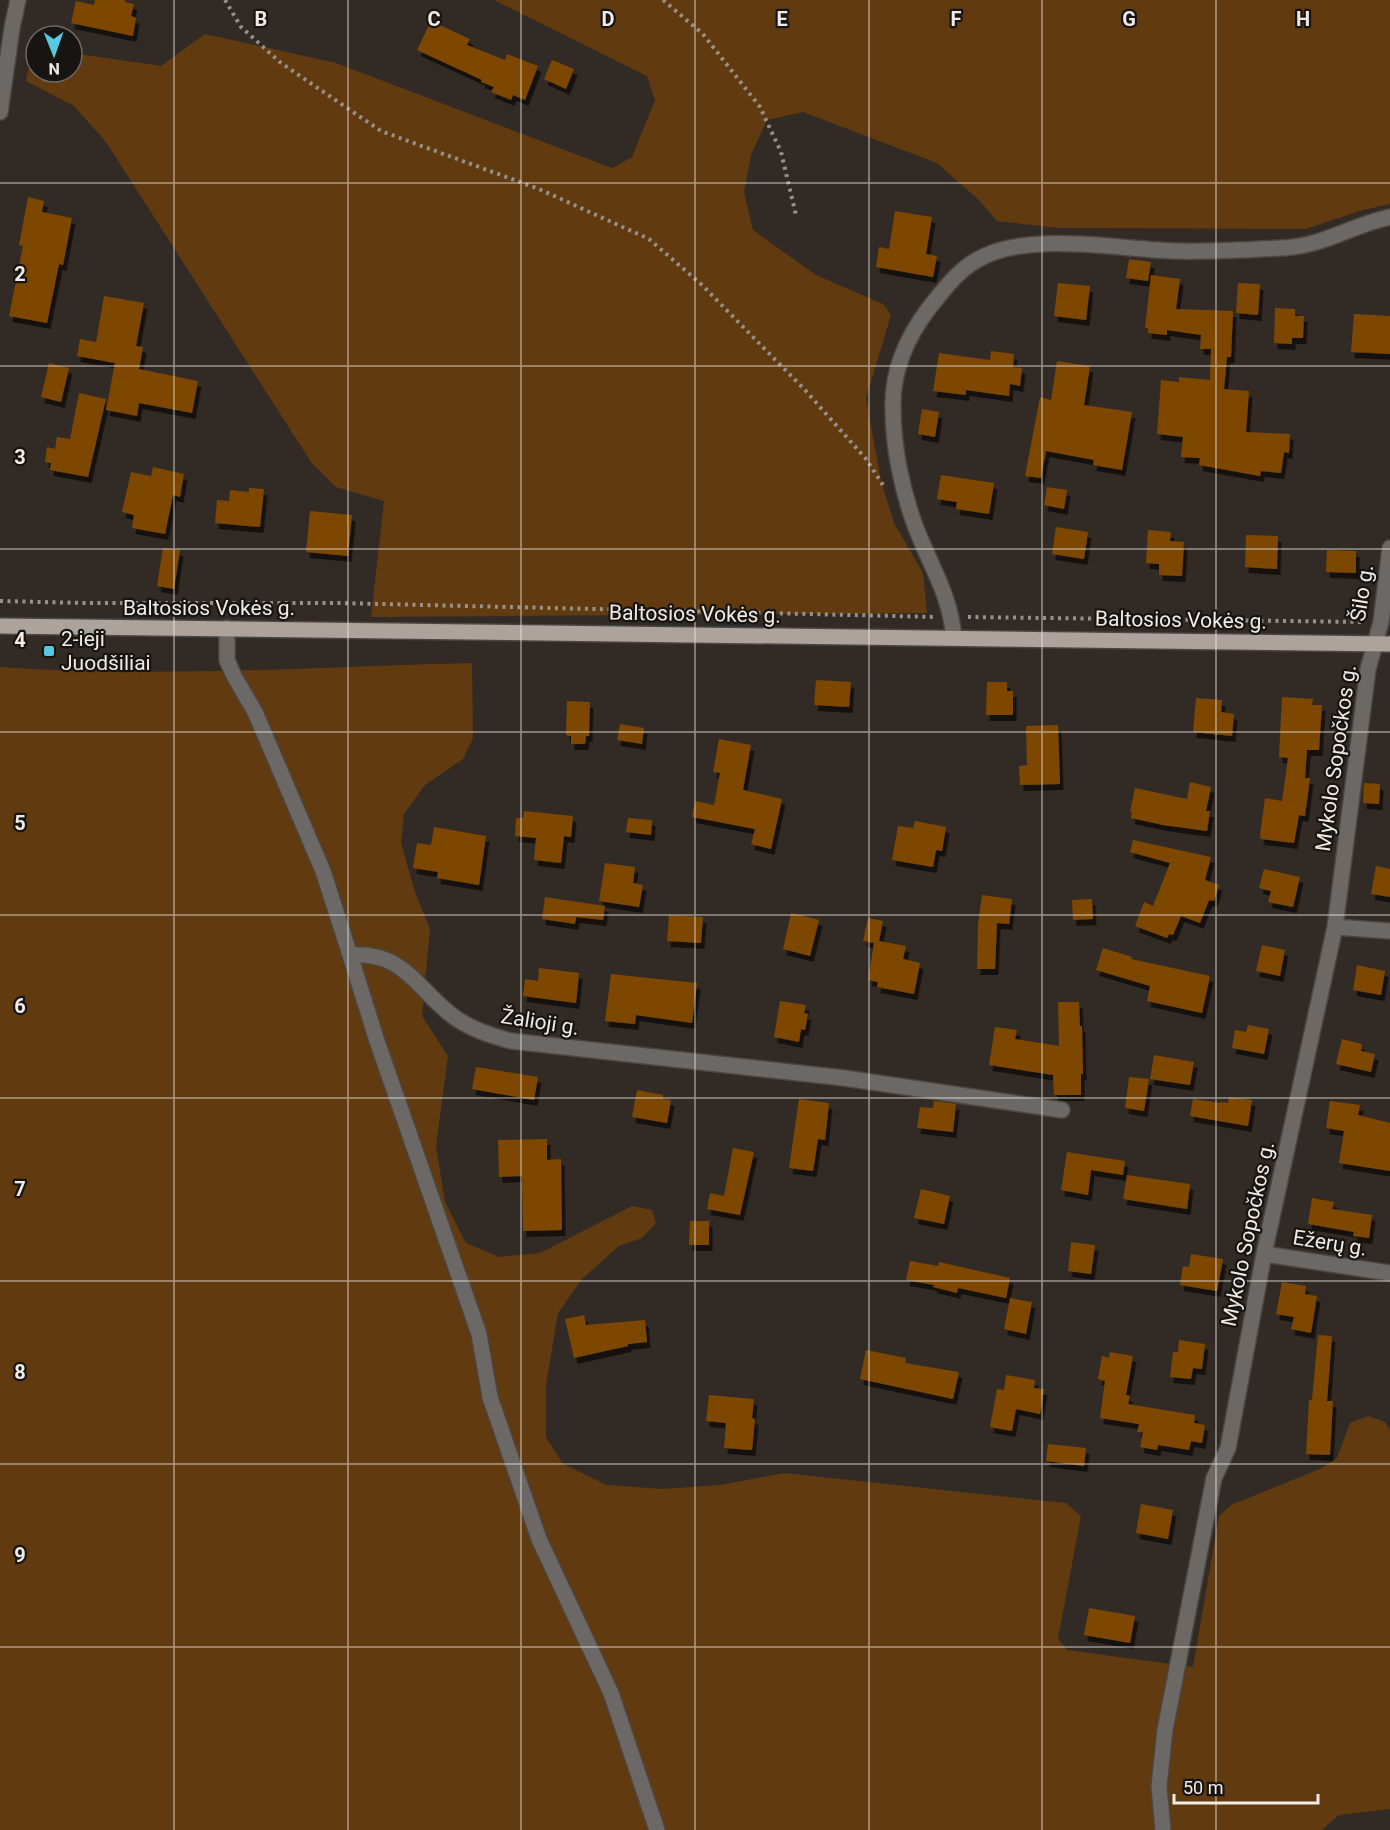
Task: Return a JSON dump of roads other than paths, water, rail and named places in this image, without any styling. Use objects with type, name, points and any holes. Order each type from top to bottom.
[{"type":"main road","name":"Baltosios Vokės g.","points":[[0,626],[1382,644]]},
{"type":"street","points":[[0,112],[6,27],[18,0]]},
{"type":"street","points":[[954,638],[948,601],[915,526],[899,470],[892,408],[896,375],[914,328],[955,277],[977,260],[1006,248],[1046,244],[1177,251],[1286,248],[1314,244],[1390,217]]},
{"type":"street","name":"Šilo g.","points":[[1382,644],[1381,622],[1390,548]]},
{"type":"street","points":[[227,628],[227,660],[255,712],[318,860],[377,1041],[479,1334],[490,1397],[531,1517],[539,1539],[611,1693],[657,1830]]},
{"type":"street","name":"Mykolo Sopočkos g.","points":[[1163,1830],[1159,1786],[1165,1730],[1214,1479],[1228,1448],[1264,1254],[1335,927],[1368,669],[1382,644]]},
{"type":"street","points":[[1335,927],[1390,931]]},
{"type":"street","name":"Žalioji g.","points":[[350,955],[366,954],[382,958],[405,969],[449,1013],[481,1033],[511,1041],[844,1078],[1062,1110]]},
{"type":"street","name":"Ežerų g.","points":[[1264,1254],[1390,1273]]},
{"type":"place","name":"2-ieji Juodšiliai","points":[[49,651]]}]
